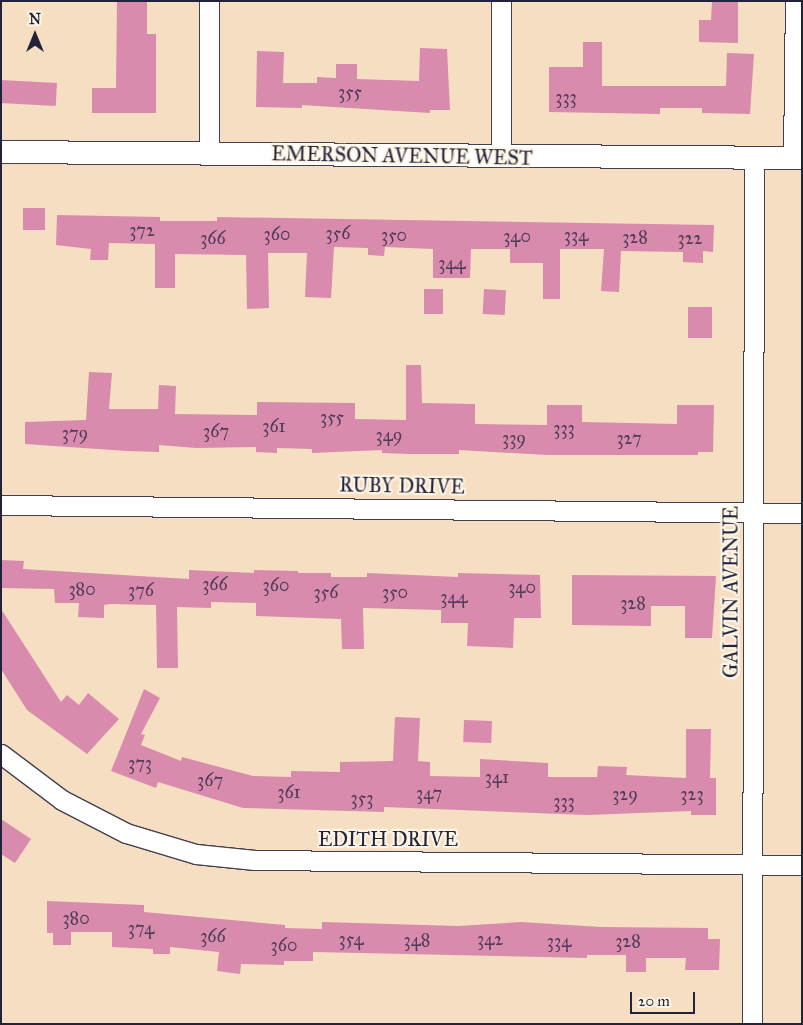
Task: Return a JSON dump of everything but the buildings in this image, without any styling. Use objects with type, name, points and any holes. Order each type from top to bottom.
[{"type":"street","points":[[209,1],[209,154]]},
{"type":"street","points":[[501,1],[502,157]]},
{"type":"street","points":[[795,1],[798,158]]},
{"type":"street","name":"EMERSON AVENUE WEST","points":[[1,152],[754,160],[798,158]]},
{"type":"street","name":"GALVIN AVENUE","points":[[752,1024],[754,160]]},
{"type":"street","name":"RUBY DRIVE","points":[[1,505],[802,513]]},
{"type":"street","name":"EDITH DRIVE","points":[[1,754],[62,800],[126,833],[196,854],[255,860],[802,865]]}]
